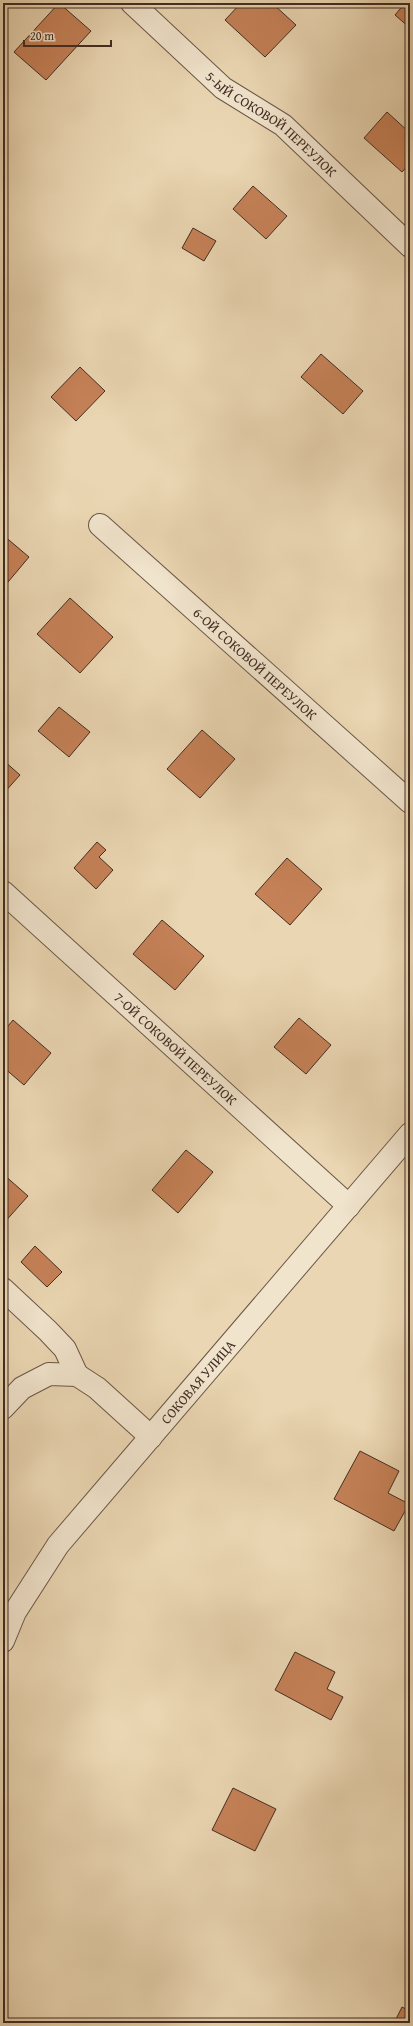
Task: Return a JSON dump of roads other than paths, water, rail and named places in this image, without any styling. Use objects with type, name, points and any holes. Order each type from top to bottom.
[{"type":"street","name":"5-ЫЙ СОКОВОЙ ПЕРЕУЛОК","points":[[132,3],[223,88],[282,125],[410,246]]},
{"type":"street","name":"6-ОЙ СОКОВОЙ ПЕРЕУЛОК","points":[[100,525],[410,802]]},
{"type":"street","name":"7-ОЙ СОКОВОЙ ПЕРЕУЛОК","points":[[3,892],[349,1206]]},
{"type":"street","name":"СОКОВАЯ УЛИЦА","points":[[3,1641],[15,1612],[58,1545],[410,1134]]},
{"type":"street","points":[[3,1289],[65,1349],[77,1375]]},
{"type":"street","points":[[3,1408],[22,1388],[49,1374],[77,1375],[98,1388],[151,1438]]}]
